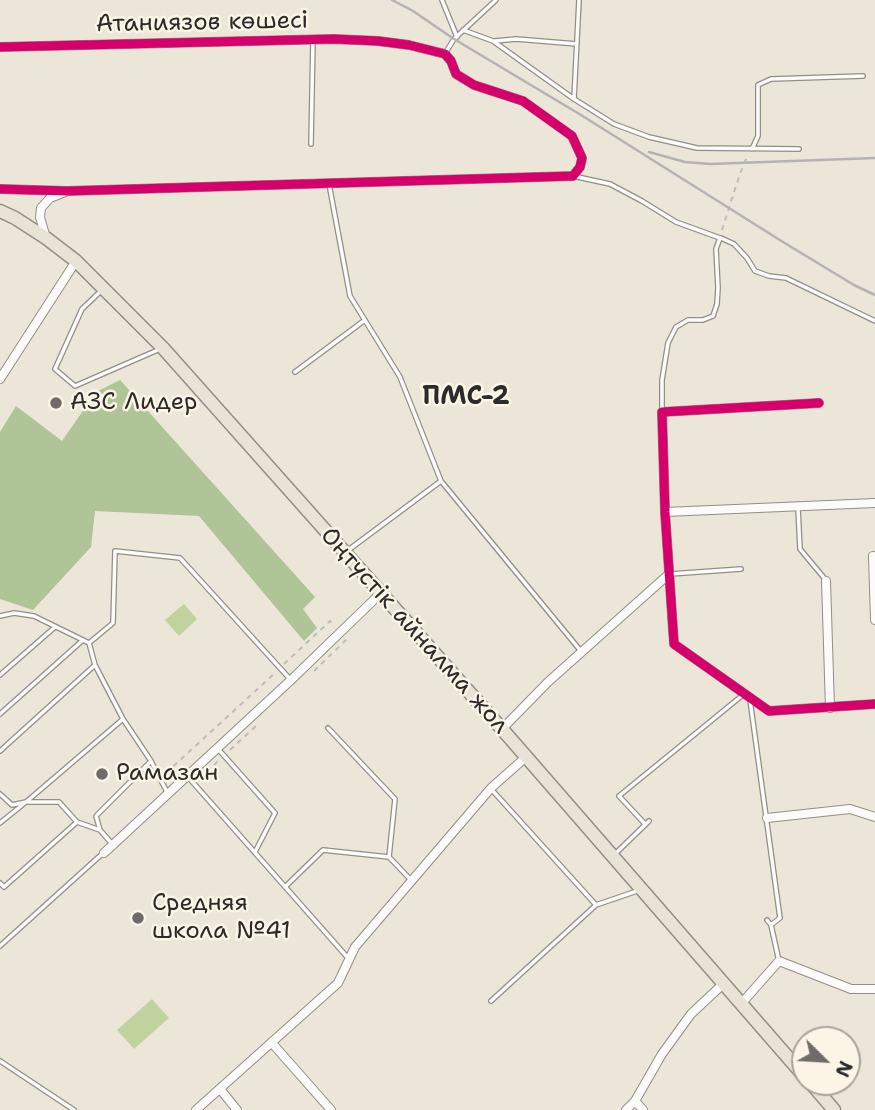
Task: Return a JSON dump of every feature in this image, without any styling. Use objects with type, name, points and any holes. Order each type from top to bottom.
[{"type":"highway","name":"Оңтүстік айналма жол","points":[[0,211],[46,238],[76,261],[163,348],[502,729],[791,1061]]},
{"type":"highway","points":[[822,1096],[834,1110]]},
{"type":"street","name":"Атаниязов көшесі","points":[[0,47],[334,39],[409,45],[445,54]]},
{"type":"street","points":[[0,189],[67,191],[573,176],[580,167],[582,158],[572,136],[523,101],[474,85],[456,75],[445,54]]},
{"type":"street","points":[[46,238],[40,217],[41,208],[50,198],[67,191]]},
{"type":"street","points":[[0,379],[76,261]]},
{"type":"street","points":[[818,403],[662,412],[665,512],[674,644],[769,711],[875,705]]},
{"type":"street","points":[[665,512],[875,503]]},
{"type":"street","points":[[874,556],[875,620]]},
{"type":"street","points":[[502,729],[548,682],[669,575]]},
{"type":"street","points":[[826,581],[830,708]]},
{"type":"street","points":[[104,853],[381,593]]},
{"type":"street","points":[[196,1110],[338,983],[355,947],[491,788],[526,757]]},
{"type":"street","points":[[767,818],[850,809],[875,817]]},
{"type":"street","points":[[741,1004],[779,961],[851,989],[875,989]]},
{"type":"street","points":[[626,1110],[635,1101],[662,1054],[691,1014],[723,984]]},
{"type":"street","points":[[272,1043],[331,1110]]},
{"type":"street","points":[[219,1089],[237,1110]]},
{"type":"street","points":[[635,1101],[643,1110]]},
{"type":"lane","points":[[442,0],[457,37]]},
{"type":"lane","points":[[445,54],[457,37],[496,0]]},
{"type":"lane","points":[[573,99],[579,0]]},
{"type":"lane","points":[[464,30],[493,41],[573,99],[614,124],[649,137],[697,148],[799,149]]},
{"type":"lane","points":[[493,41],[516,39],[576,44]]},
{"type":"lane","points":[[311,144],[313,40]]},
{"type":"lane","points":[[752,149],[758,136],[758,85],[771,79],[863,76]]},
{"type":"lane","points":[[573,176],[610,184],[676,222],[734,244],[755,271],[786,278],[875,321]]},
{"type":"lane","points":[[329,184],[350,296],[400,377],[441,481],[582,652]]},
{"type":"lane","points":[[662,412],[662,380],[668,343],[676,327],[688,320],[703,320],[713,316],[717,304],[716,249],[720,238]]},
{"type":"lane","points":[[104,288],[82,309],[55,369],[75,386],[163,348]]},
{"type":"lane","points":[[295,372],[365,320]]},
{"type":"lane","points":[[345,553],[441,481]]},
{"type":"lane","points":[[798,506],[800,549],[826,581]]},
{"type":"lane","points":[[89,643],[113,623],[115,551],[180,558],[291,680]]},
{"type":"lane","points":[[669,575],[741,569]]},
{"type":"lane","points":[[0,615],[14,613],[34,616],[89,643],[95,665],[123,719],[151,761],[168,794]]},
{"type":"lane","points":[[0,675],[55,626]]},
{"type":"lane","points":[[0,714],[83,640]]},
{"type":"lane","points":[[0,751],[95,665]]},
{"type":"lane","points":[[612,856],[647,823],[619,796],[747,696],[780,918],[771,925]]},
{"type":"lane","points":[[0,823],[123,719]]},
{"type":"lane","points":[[328,728],[395,799],[389,857]]},
{"type":"lane","points":[[218,748],[275,813],[255,852]]},
{"type":"lane","points":[[113,845],[100,830],[96,816],[151,761]]},
{"type":"lane","points":[[188,776],[349,959]]},
{"type":"lane","points":[[491,788],[596,905]]},
{"type":"lane","points":[[0,794],[12,805],[26,802],[59,802],[77,822],[100,830]]},
{"type":"lane","points":[[0,883],[4,887],[77,822]]},
{"type":"lane","points":[[285,887],[323,850],[389,857],[411,880]]},
{"type":"lane","points":[[0,946],[104,853]]},
{"type":"lane","points":[[491,1001],[596,905],[641,889]]},
{"type":"lane","points":[[767,920],[771,925],[779,961]]},
{"type":"lane","points":[[0,1060],[74,1110]]},
{"type":"path","points":[[720,238],[744,163],[752,149]]},
{"type":"path","points":[[160,779],[330,621],[348,640]]},
{"type":"green space","points":[[120,380],[315,597],[303,609],[317,628],[304,641],[199,516],[95,511],[91,547],[33,610],[0,599],[0,432],[16,406],[62,441],[96,392]]},
{"type":"green space","points":[[184,604],[197,619],[179,636],[165,620]]},
{"type":"green space","points":[[152,999],[169,1018],[134,1049],[117,1030]]},
{"type":"railway","points":[[392,0],[783,242],[875,295]]},
{"type":"railway","points":[[649,152],[685,162],[710,164],[875,158]]},
{"type":"cycle path","points":[[0,47],[334,39],[409,45],[445,54],[456,74],[474,85],[523,101],[572,136],[582,158],[580,167],[573,176],[67,191],[0,189]]},
{"type":"cycle path","points":[[819,403],[662,412],[665,512],[674,644],[769,711],[875,704]]},
{"type":"place","name":"АЗС Лидер","points":[[56,403]]},
{"type":"place","name":"Рамазан","points":[[102,774]]},
{"type":"place","name":"Средняя школа №41","points":[[138,918]]},
{"type":"district","name":"ПМС-2","points":[[466,397]]}]
